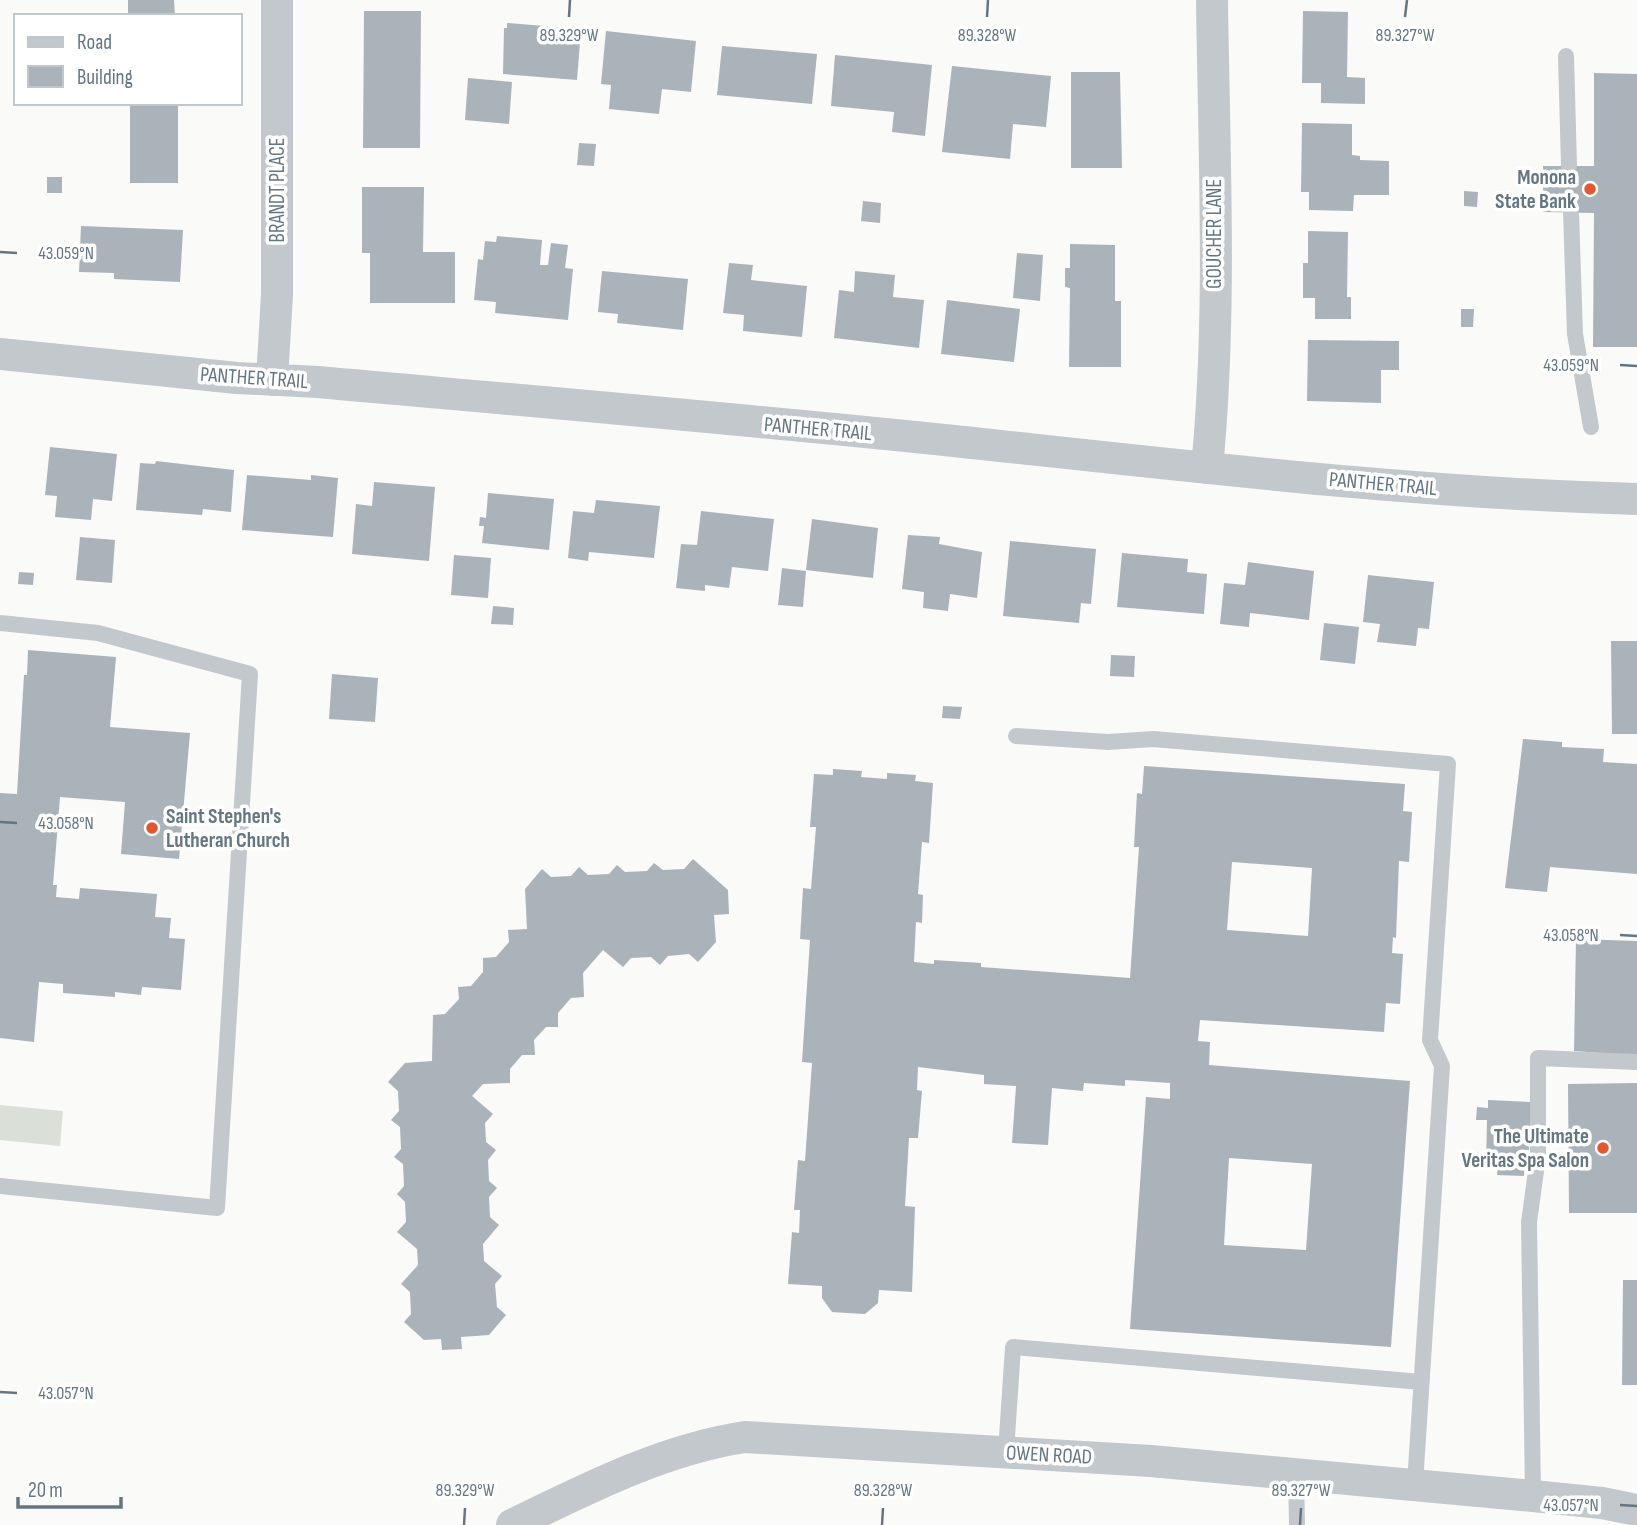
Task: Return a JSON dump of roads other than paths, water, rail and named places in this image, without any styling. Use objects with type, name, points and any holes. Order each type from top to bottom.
[{"type":"street","name":"BRANDT PLACE","points":[[272,380],[277,294],[277,0]]},
{"type":"street","name":"GOUCHER LANE","points":[[1207,468],[1212,416],[1214,248],[1212,0]]},
{"type":"street","name":"PANTHER TRAIL","points":[[0,354],[564,404],[1487,493],[1637,499]]},
{"type":"street","name":"OWEN ROAD","points":[[525,1522],[653,1462],[701,1445],[746,1437],[1296,1473],[1602,1503],[1637,1510]]},
{"type":"street","name":"OWEN ROAD","points":[[1602,1503],[1637,1502]]},
{"type":"lane","points":[[1566,55],[1569,166]]},
{"type":"lane","points":[[1571,212],[1575,334],[1591,427]]},
{"type":"lane","points":[[0,624],[98,633],[250,674],[217,1208],[0,1186]]},
{"type":"lane","points":[[1016,736],[1108,742],[1153,739],[1448,764],[1430,1040],[1442,1066],[1415,1484]]},
{"type":"lane","points":[[1533,1496],[1529,1222],[1538,1157],[1538,1058],[1637,1062]]},
{"type":"lane","points":[[1006,1452],[1013,1347],[1421,1382]]},
{"type":"lane","points":[[1296,1473],[1297,1525]]},
{"type":"place","name":"Monona State Bank","points":[[1590,189]]},
{"type":"place","name":"Saint Stephen's Lutheran Church","points":[[152,828]]},
{"type":"place","name":"The Ultimate Veritas Spa Salon","points":[[1603,1148]]}]
